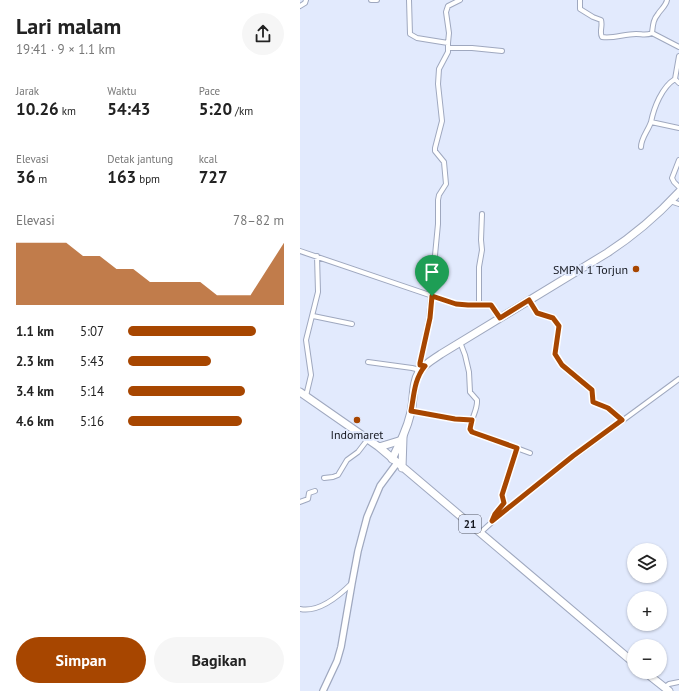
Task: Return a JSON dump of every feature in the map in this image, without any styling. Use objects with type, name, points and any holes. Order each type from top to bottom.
[{"type":"main road","points":[[397,463],[411,411],[419,373],[425,366],[460,342],[634,235],[652,220],[679,192]]},
{"type":"main road","name":"21","points":[[303,394],[379,447],[627,657]]},
{"type":"main road","points":[[379,447],[403,438]]},
{"type":"main road","points":[[397,463],[403,438]]},
{"type":"main road","points":[[654,679],[668,690]]},
{"type":"street","points":[[300,6],[305,3],[306,0]]},
{"type":"street","points":[[371,0],[377,0]]},
{"type":"street","points":[[409,0],[410,34],[417,38],[448,43]]},
{"type":"street","points":[[425,366],[420,365],[420,363],[430,318],[438,224],[438,200],[439,195],[446,184],[444,162],[438,155],[435,148],[442,121],[438,76],[439,69],[446,57],[448,48],[449,33],[446,18],[447,9],[450,4],[460,0]]},
{"type":"street","points":[[580,0],[580,9],[601,20],[602,27],[600,33],[602,37],[636,34],[647,35],[652,33],[679,47]]},
{"type":"street","points":[[652,33],[652,24],[667,0]]},
{"type":"street","points":[[448,48],[472,48],[502,51]]},
{"type":"street","points":[[641,147],[641,142],[648,131],[660,97],[668,84],[675,79],[679,56]]},
{"type":"street","points":[[675,79],[679,83]]},
{"type":"street","points":[[651,122],[679,128]]},
{"type":"street","points":[[679,160],[672,178],[679,186]]},
{"type":"street","points":[[670,201],[679,204]]},
{"type":"street","points":[[479,305],[479,267],[482,250],[482,214]]},
{"type":"street","points":[[300,251],[456,304],[491,305],[500,318]]},
{"type":"street","points":[[303,394],[311,375],[306,340],[318,292],[317,256]]},
{"type":"street","points":[[529,300],[537,313],[553,318],[559,326],[555,354],[562,365],[592,390],[593,402],[608,408],[622,420]]},
{"type":"street","points":[[313,316],[352,324]]},
{"type":"street","points":[[460,342],[469,372],[470,392],[477,400],[477,408],[470,429],[472,432],[530,453]]},
{"type":"street","points":[[368,362],[412,368],[416,369],[419,373]]},
{"type":"street","points":[[480,533],[492,521],[573,456],[679,379]]},
{"type":"street","points":[[411,411],[455,419],[472,420]]},
{"type":"street","points":[[324,478],[338,475],[347,460],[358,452],[368,439]]},
{"type":"street","points":[[492,521],[495,514],[504,503],[502,495],[517,448]]},
{"type":"street","points":[[323,691],[337,661],[345,630],[358,551],[367,517],[380,486],[397,463]]},
{"type":"street","points":[[300,502],[308,499],[309,492],[315,491]]},
{"type":"street","points":[[300,608],[310,610],[324,604],[333,599],[352,583]]},
{"type":"street","points":[[668,690],[669,684],[678,682]]},
{"type":"place","name":"SMPN 1 Torjun","points":[[636,269]]},
{"type":"place","name":"Indomaret","points":[[357,420]]},
{"type":"route","points":[[432,296],[456,304],[491,305],[500,318],[529,300],[537,313],[553,318],[559,326],[555,354],[562,365],[592,390],[593,402],[608,408],[622,420],[573,456],[492,521],[497,511],[503,506],[504,503],[502,495],[517,448],[472,432],[470,426],[472,420],[455,419],[411,411],[417,379],[419,373],[425,366],[420,365],[420,363],[430,318],[432,296]]}]
